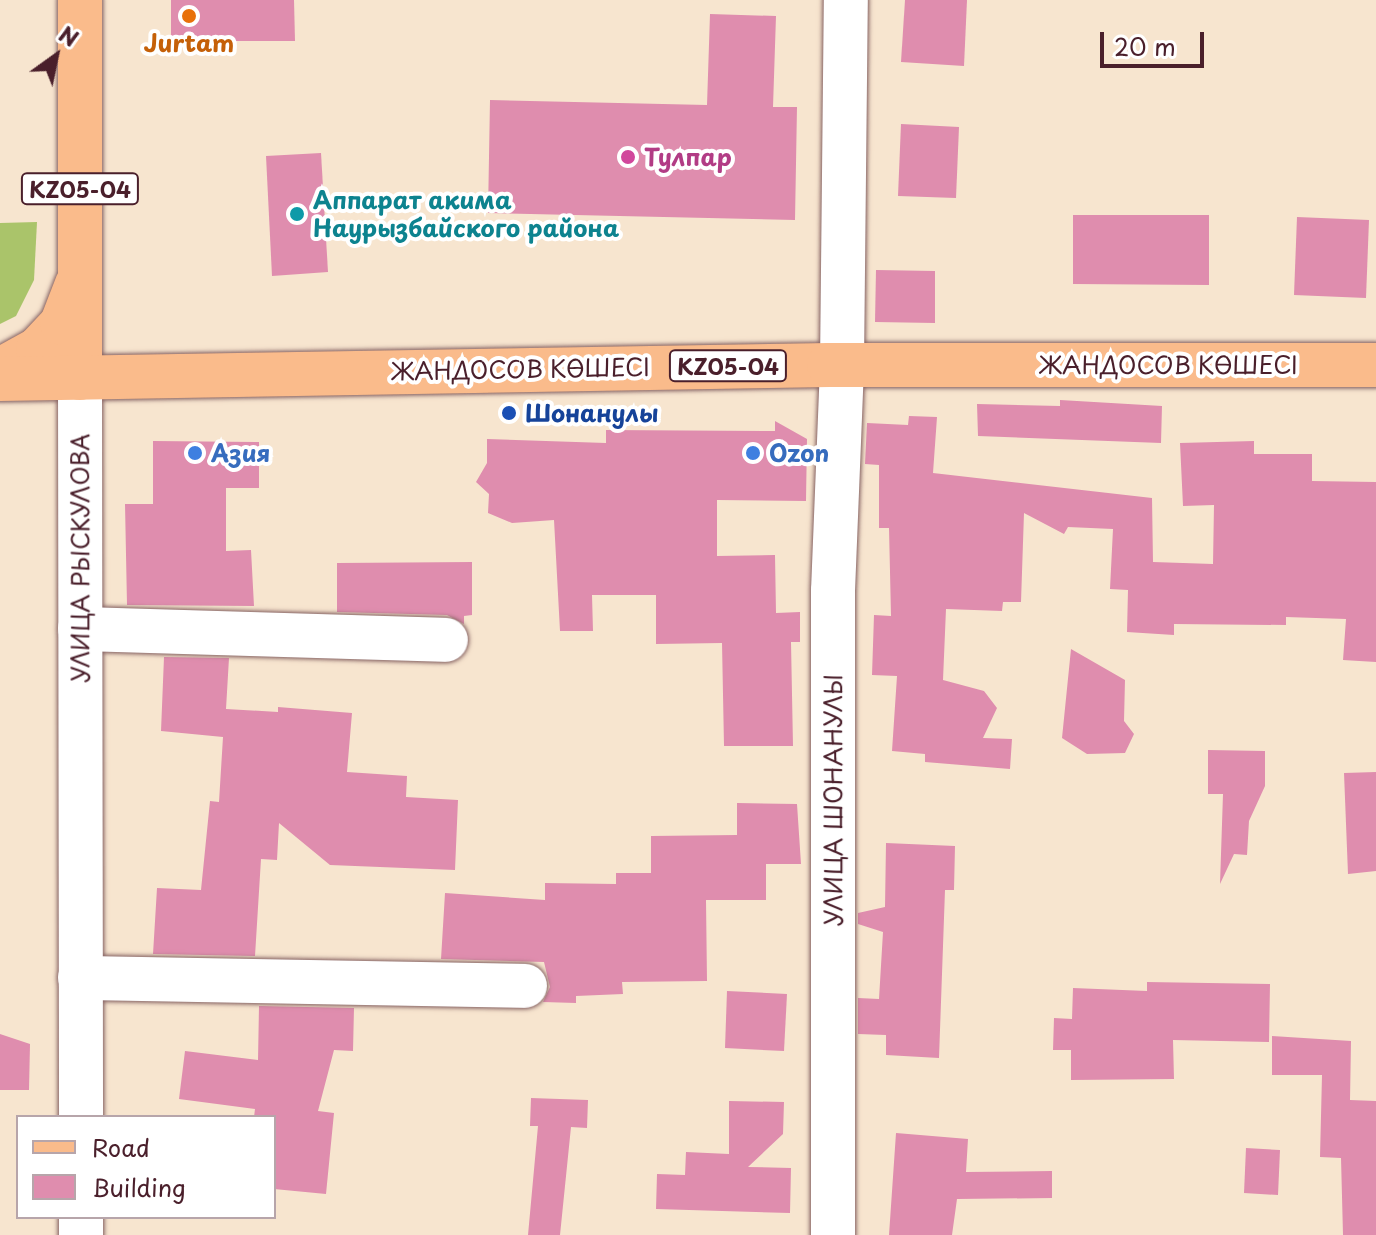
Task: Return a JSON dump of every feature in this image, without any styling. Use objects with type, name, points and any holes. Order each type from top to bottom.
[{"type":"main road","name":"УЛИЦА РЫСКУЛОВА","points":[[80,0],[80,378]]},
{"type":"main road","name":"KZ05-04","points":[[0,370],[38,349],[62,323],[79,278]]},
{"type":"main road","name":"KZ05-04","points":[[79,278],[91,322],[117,351],[184,375]]},
{"type":"main road","name":"ЖАНДОСОВ КӨШЕСІ","points":[[0,379],[842,365],[1376,365]]},
{"type":"street","name":"УЛИЦА ШОНАНУЛЫ","points":[[833,1235],[833,591],[842,365],[846,0]]},
{"type":"street","name":"УЛИЦА РЫСКУЛОВА","points":[[80,378],[81,1115]]},
{"type":"street","points":[[80,629],[446,640]]},
{"type":"street","points":[[80,978],[525,986]]},
{"type":"green space","points":[[37,222],[34,280],[16,316],[0,324],[0,223]]},
{"type":"building","points":[[171,0],[294,0],[295,41],[171,41]]},
{"type":"building","points":[[905,0],[967,0],[964,66],[901,62]]},
{"type":"building","points":[[710,14],[776,16],[773,107],[797,107],[795,220],[488,213],[490,100],[707,105]]},
{"type":"building","points":[[901,124],[959,127],[956,198],[898,196]]},
{"type":"building","name":"Аппарат акима Наурызбайского района","points":[[321,153],[328,272],[272,276],[266,156]]},
{"type":"building","points":[[1073,215],[1209,215],[1209,285],[1073,284]]},
{"type":"building","points":[[1297,217],[1369,220],[1366,298],[1294,295]]},
{"type":"building","points":[[876,270],[935,271],[935,323],[875,322]]},
{"type":"building","points":[[1060,400],[1162,406],[1161,443],[978,436],[977,404],[1060,406]]},
{"type":"building","points":[[909,416],[937,417],[933,473],[1152,498],[1153,562],[1213,564],[1214,505],[1183,506],[1180,443],[1254,441],[1254,454],[1312,454],[1312,481],[1376,482],[1376,662],[1343,660],[1346,619],[1286,617],[1286,625],[1174,624],[1174,635],[1127,632],[1128,590],[1110,589],[1113,529],[1068,527],[1064,534],[1024,513],[1021,602],[1003,602],[1002,611],[946,609],[943,680],[984,691],[997,708],[983,738],[1012,739],[1010,769],[925,762],[925,754],[892,751],[897,676],[872,675],[874,615],[891,616],[889,528],[879,528],[879,465],[865,464],[867,423],[908,425]]},
{"type":"building","points":[[775,421],[807,439],[806,501],[717,500],[717,556],[775,555],[776,613],[800,612],[800,642],[791,642],[793,746],[724,746],[722,643],[656,644],[656,595],[592,595],[593,631],[560,631],[554,520],[512,523],[488,513],[489,494],[476,482],[487,463],[487,439],[606,443],[606,430],[775,431]]},
{"type":"building","points":[[153,441],[259,442],[259,488],[226,488],[226,551],[251,550],[254,606],[127,605],[125,504],[153,504]]},
{"type":"building","points":[[472,562],[472,615],[464,616],[464,624],[447,615],[337,612],[337,563]]},
{"type":"building","points":[[1071,649],[1125,680],[1124,721],[1134,734],[1125,753],[1087,754],[1062,738]]},
{"type":"building","points":[[164,657],[229,658],[226,709],[278,712],[278,707],[352,713],[347,772],[407,776],[406,797],[458,800],[455,870],[330,865],[279,823],[277,860],[261,859],[255,956],[153,954],[157,888],[201,890],[210,801],[219,802],[223,737],[161,731]]},
{"type":"building","points":[[1208,750],[1265,751],[1265,786],[1249,821],[1247,855],[1234,854],[1220,884],[1223,794],[1208,794]]},
{"type":"building","points":[[1376,772],[1376,871],[1348,874],[1344,773]]},
{"type":"building","points":[[737,803],[797,804],[801,864],[766,864],[766,900],[706,900],[707,981],[622,982],[623,994],[576,996],[576,1003],[543,1002],[550,987],[544,962],[441,959],[445,893],[545,900],[545,883],[616,884],[616,873],[651,873],[651,836],[737,835]]},
{"type":"building","points":[[886,843],[955,846],[954,890],[945,890],[939,1058],[886,1055],[886,1035],[858,1034],[858,998],[879,999],[883,932],[858,924],[858,913],[885,907]]},
{"type":"building","points":[[1147,982],[1270,984],[1269,1042],[1173,1040],[1174,1079],[1071,1080],[1071,1050],[1053,1050],[1054,1018],[1072,1019],[1073,988],[1147,991]]},
{"type":"building","points":[[727,991],[787,994],[784,1051],[725,1048]]},
{"type":"building","points":[[259,1006],[354,1008],[353,1051],[334,1050],[318,1111],[334,1113],[326,1194],[276,1189],[276,1115],[254,1115],[255,1109],[179,1099],[185,1051],[258,1060]]},
{"type":"building","points":[[0,1034],[30,1044],[29,1090],[0,1090]]},
{"type":"building","points":[[1272,1036],[1351,1041],[1350,1100],[1376,1101],[1376,1235],[1343,1235],[1341,1158],[1320,1157],[1322,1075],[1272,1075]]},
{"type":"building","points":[[531,1098],[588,1100],[587,1128],[571,1127],[560,1235],[528,1235],[538,1126],[530,1126]]},
{"type":"building","points":[[729,1101],[784,1102],[783,1134],[748,1167],[791,1168],[790,1213],[656,1209],[657,1174],[685,1175],[686,1152],[729,1154]]},
{"type":"building","points":[[896,1133],[968,1139],[966,1172],[1052,1171],[1052,1198],[957,1199],[952,1235],[889,1235]]},
{"type":"building","points":[[1246,1148],[1280,1150],[1278,1195],[1244,1193]]},
{"type":"place","name":"Jurtam","points":[[189,16]]},
{"type":"place","name":"Тулпар","points":[[628,157]]},
{"type":"place","name":"Аппарат акима Наурызбайского района","points":[[297,214]]},
{"type":"place","name":"Шонанулы","points":[[509,413]]},
{"type":"place","name":"Азия","points":[[195,453]]},
{"type":"place","name":"Ozon","points":[[753,453]]}]
